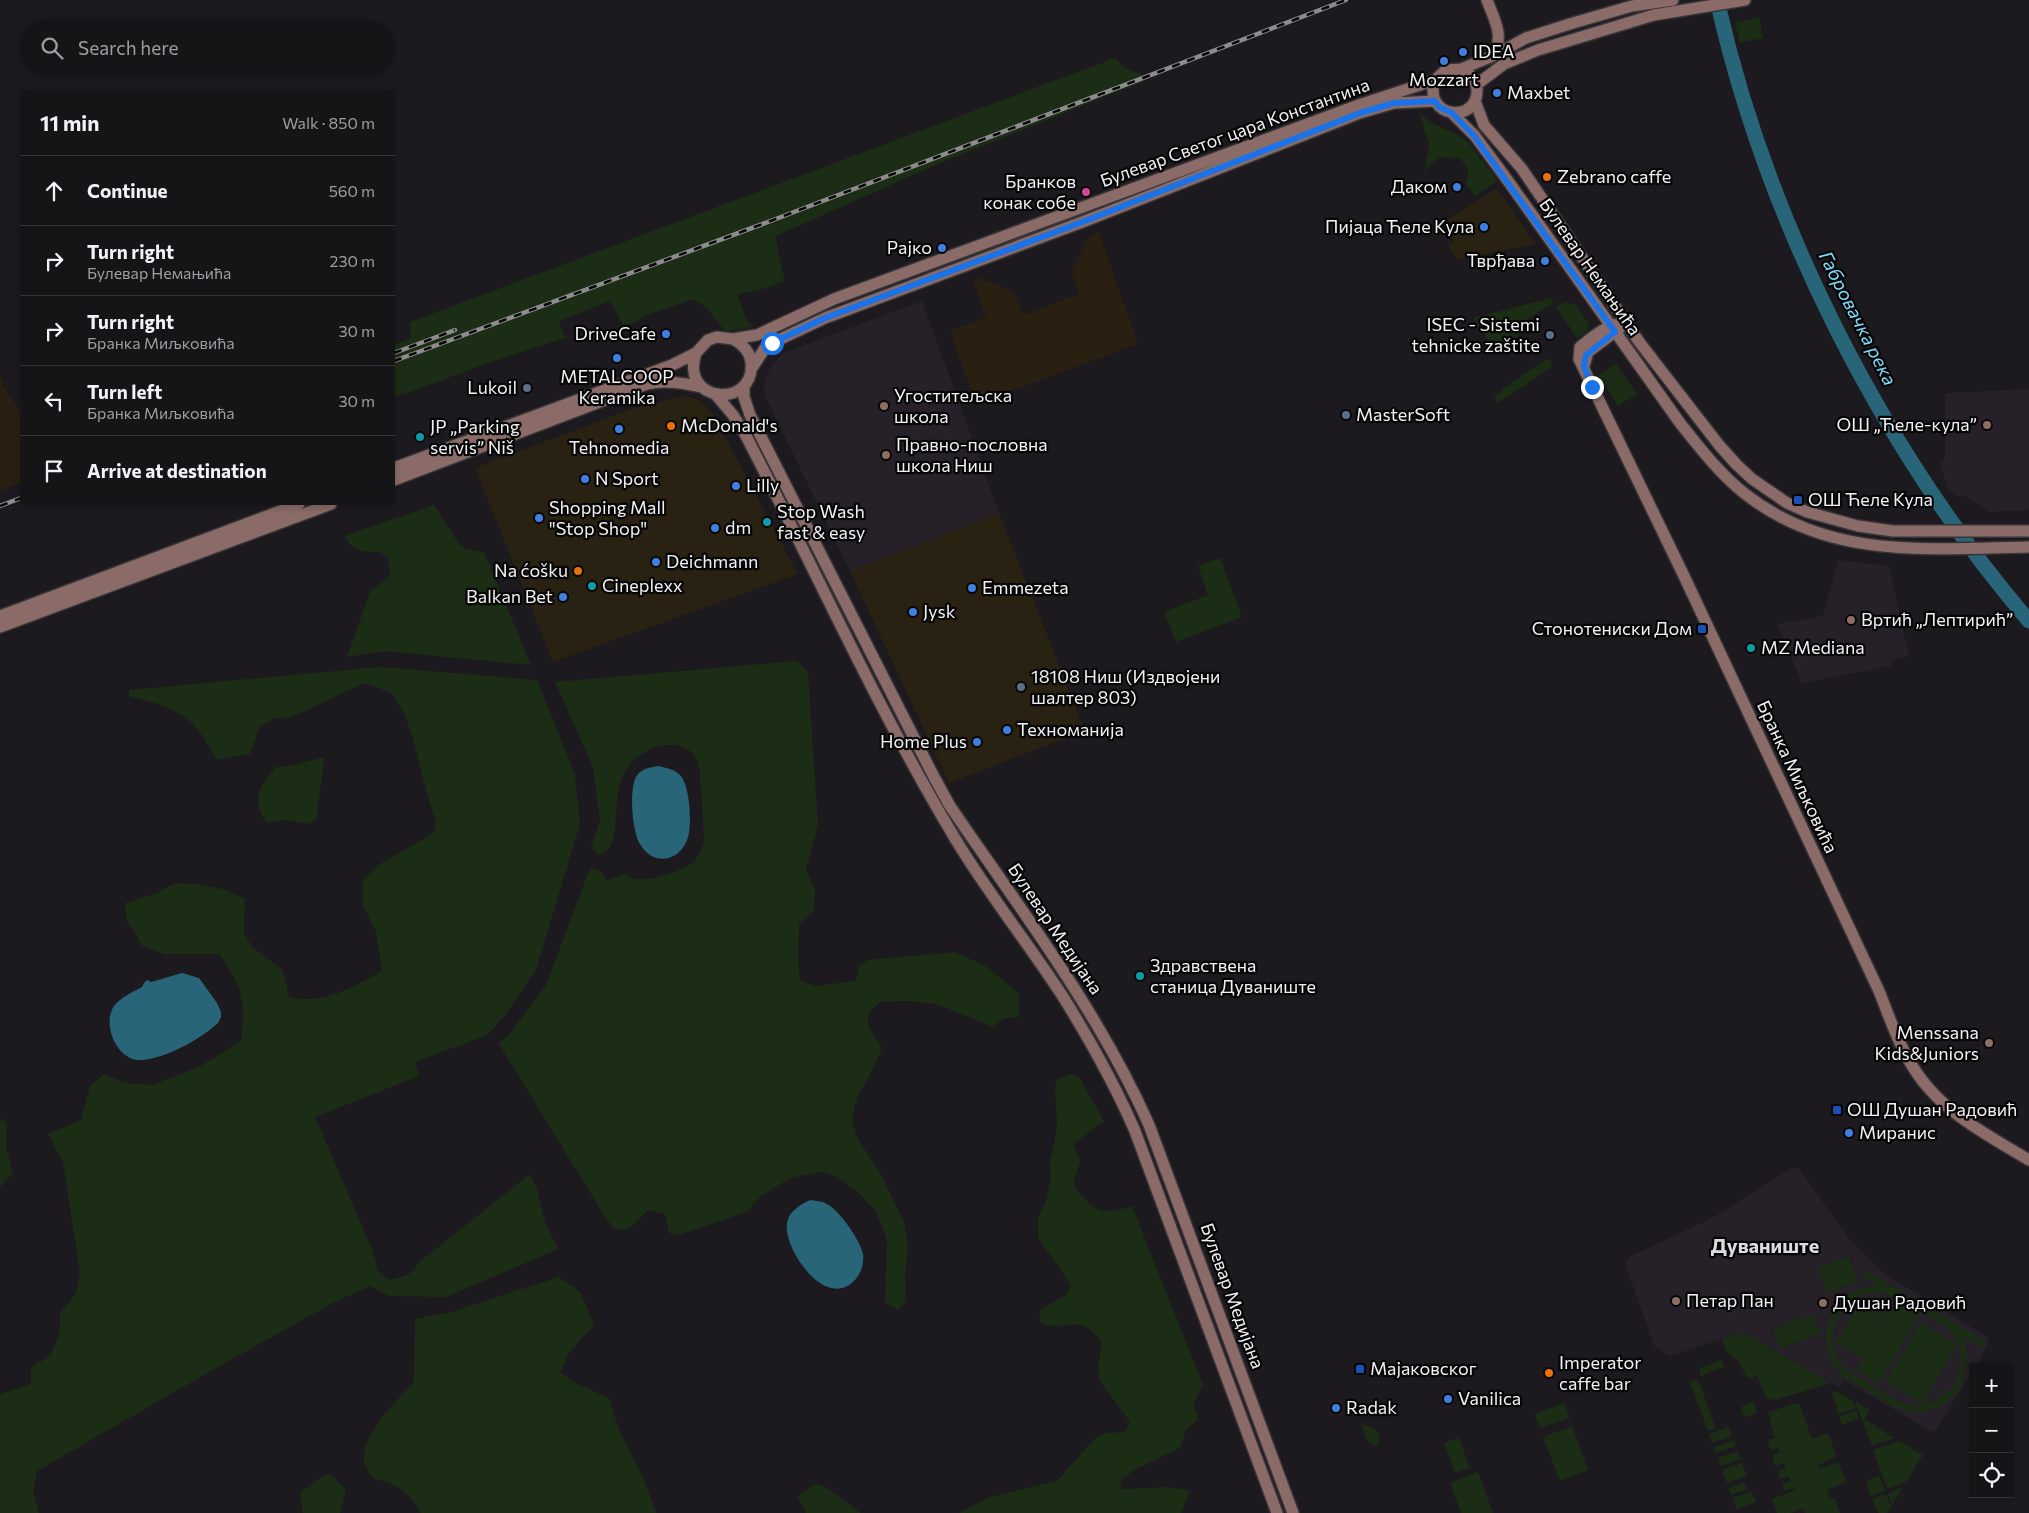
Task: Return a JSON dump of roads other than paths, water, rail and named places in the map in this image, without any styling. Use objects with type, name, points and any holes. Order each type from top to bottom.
[{"type":"main road","points":[[1487,0],[1500,36],[1493,56]]},
{"type":"main road","name":"Булевар Светог цара Константина","points":[[395,468],[672,364],[696,353],[708,340],[717,337],[733,339],[757,335],[828,301],[1359,105],[1435,80],[1446,70],[1461,69],[1493,56],[1526,38],[1632,3],[1673,0]]},
{"type":"main road","points":[[1476,85],[1496,68],[1512,60],[1624,24],[1654,15],[1745,0]]},
{"type":"main road","points":[[1624,24],[1630,19],[1632,3]]},
{"type":"main road","points":[[1435,80],[1433,94],[1439,107],[1452,113],[1466,110],[1475,101],[1476,85],[1471,75],[1461,69]]},
{"type":"main road","name":"Булевар Светог цара Константина","points":[[752,368],[765,348],[781,337],[850,308],[1067,228],[1360,113],[1394,103],[1435,101]]},
{"type":"main road","name":"Булевар Немањића","points":[[1475,101],[1484,125],[1522,169],[1678,394],[1736,464],[1768,491],[1807,512],[1843,523],[1892,531],[2029,531]]},
{"type":"main road","name":"Булевар Немањића","points":[[1452,113],[1468,128],[1506,178],[1609,329],[1680,423],[1730,481],[1760,504],[1809,530],[1847,542],[1894,548],[2029,547]]},
{"type":"main road","name":"Бранка Миљковића","points":[[1627,322],[1609,329],[1580,348],[1578,357],[1584,366],[1879,991],[1904,1052],[1926,1086],[1951,1112],[2029,1160]]},
{"type":"main road","points":[[395,480],[647,384],[677,382],[701,387],[716,395],[727,395],[736,392],[744,386],[752,368],[747,350],[741,343],[733,339]]},
{"type":"main road","points":[[696,353],[693,371],[701,387]]},
{"type":"main road","name":"Булевар Медијана","points":[[744,386],[744,397],[750,415],[950,806],[1077,992],[1133,1088],[1180,1205],[1293,1513]]},
{"type":"main road","name":"Булевар Медијана","points":[[716,395],[736,419],[745,434],[918,775],[952,833],[1064,999],[1105,1066],[1145,1158],[1277,1513]]},
{"type":"main road","points":[[0,616],[296,505]]},
{"type":"main road","points":[[0,627],[328,505]]},
{"type":"water","points":[[659,766],[673,770],[680,775],[686,787],[690,814],[688,837],[684,845],[679,852],[666,859],[652,856],[640,844],[635,829],[632,808],[633,787],[638,774],[650,767]]},
{"type":"water","points":[[182,973],[199,978],[217,1003],[221,1012],[218,1023],[192,1042],[159,1057],[139,1060],[124,1054],[113,1039],[111,1031],[111,1013],[114,1006],[124,997],[142,987],[147,980],[151,982]]},
{"type":"water","points":[[810,1200],[820,1201],[831,1206],[848,1226],[861,1248],[863,1260],[861,1271],[846,1287],[834,1289],[821,1284],[800,1262],[792,1248],[787,1234],[788,1219],[796,1209]]},
{"type":"waterway","name":"Габровачка река","points":[[1717,0],[1739,83],[1766,166],[1799,248],[1836,329],[1878,407],[1925,482],[1975,554],[2029,621]]},
{"type":"railway","points":[[395,361],[768,222],[1346,0]]},
{"type":"railway","points":[[395,353],[455,330]]},
{"type":"railway","points":[[0,506],[20,498]]},
{"type":"place","name":"IDEA","points":[[1463,52]]},
{"type":"place","name":"Mozzart","points":[[1444,61]]},
{"type":"place","name":"Maxbet","points":[[1497,93]]},
{"type":"place","name":"Zebrano caffe","points":[[1547,177]]},
{"type":"place","name":"Даком","points":[[1457,187]]},
{"type":"place","name":"Бранков конак собе","points":[[1086,192]]},
{"type":"place","name":"Пијаца Ћеле Кула","points":[[1484,227]]},
{"type":"place","name":"Рајко","points":[[942,248]]},
{"type":"place","name":"Тврђава","points":[[1545,261]]},
{"type":"place","name":"DriveCafe","points":[[666,334]]},
{"type":"place","name":"ISEC - Sistemi tehnicke zaštite","points":[[1550,335]]},
{"type":"place","name":"METALCOOP Keramika","points":[[617,358]]},
{"type":"place","name":"Lukoil","points":[[527,388]]},
{"type":"place","name":"Угоститељска школа","points":[[884,406]]},
{"type":"place","name":"MasterSoft","points":[[1346,415]]},
{"type":"place","name":"ОШ „Ћеле-кула”","points":[[1987,425]]},
{"type":"place","name":"McDonald's","points":[[671,426]]},
{"type":"place","name":"Tehnomedia","points":[[619,429]]},
{"type":"place","name":"JP „Parking servis” Niš","points":[[420,437]]},
{"type":"place","name":"Правно-пословна школа Ниш","points":[[886,455]]},
{"type":"place","name":"N Sport","points":[[585,479]]},
{"type":"place","name":"Lilly","points":[[736,486]]},
{"type":"place","name":"ОШ Ћеле Кула","points":[[1798,500]]},
{"type":"place","name":"Shopping Mall \"Stop Shop\"","points":[[539,518]]},
{"type":"place","name":"Stop Wash fast & easy","points":[[767,522]]},
{"type":"place","name":"dm","points":[[715,528]]},
{"type":"place","name":"Deichmann","points":[[656,562]]},
{"type":"place","name":"Na ćošku","points":[[578,571]]},
{"type":"place","name":"Cineplexx","points":[[592,586]]},
{"type":"place","name":"Emmezeta","points":[[972,588]]},
{"type":"place","name":"Balkan Bet","points":[[563,597]]},
{"type":"place","name":"Jysk","points":[[913,612]]},
{"type":"place","name":"Вртић „Лептирић”","points":[[1851,620]]},
{"type":"place","name":"Стонотениски Дом","points":[[1702,629]]},
{"type":"place","name":"MZ Mediana","points":[[1751,648]]},
{"type":"place","name":"18108 Ниш (Издвојени шалтер 803)","points":[[1021,687]]},
{"type":"place","name":"Техноманија","points":[[1007,730]]},
{"type":"place","name":"Home Plus","points":[[977,742]]},
{"type":"place","name":"Здравствена станица Дуваниште","points":[[1140,976]]},
{"type":"place","name":"Menssana Kids&Juniors","points":[[1989,1043]]},
{"type":"place","name":"ОШ Душан Радовић","points":[[1837,1110]]},
{"type":"place","name":"Миранис","points":[[1849,1133]]},
{"type":"place","name":"Петар Пан","points":[[1676,1301]]},
{"type":"place","name":"Душан Радовић","points":[[1823,1303]]},
{"type":"place","name":"Мајаковског","points":[[1360,1369]]},
{"type":"place","name":"Imperator caffe bar","points":[[1549,1373]]},
{"type":"place","name":"Vanilica","points":[[1448,1399]]},
{"type":"place","name":"Radak","points":[[1336,1408]]},
{"type":"district","name":"Дуваниште","points":[[1765,1246]]}]
